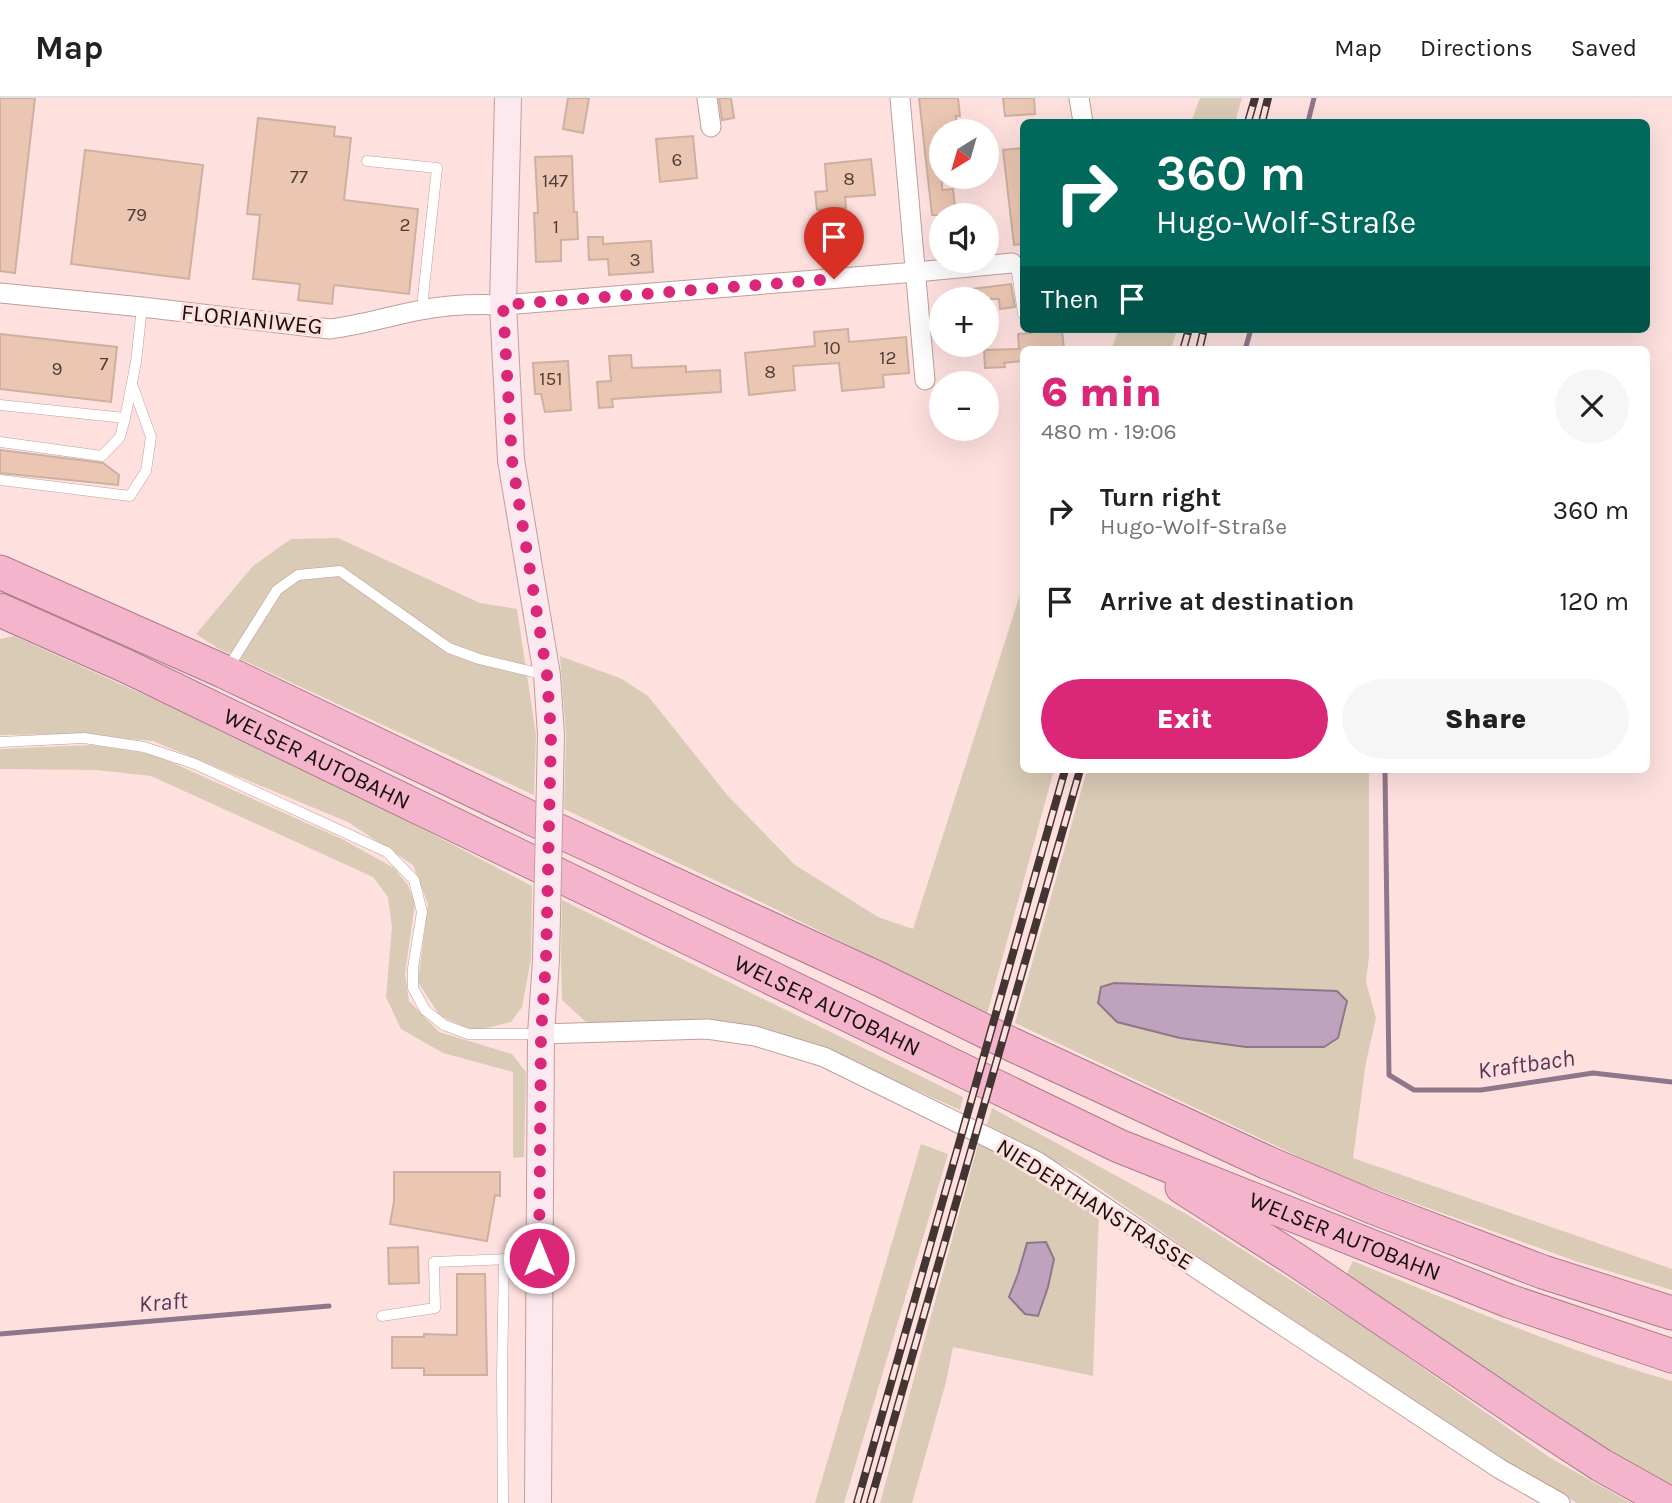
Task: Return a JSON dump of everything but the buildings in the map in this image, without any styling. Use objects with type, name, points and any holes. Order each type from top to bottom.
[{"type":"highway","name":"WELSER AUTOBAHN","points":[[0,572],[225,672],[1268,1163],[1372,1207],[1544,1272],[1672,1313]]},
{"type":"highway","name":"WELSER AUTOBAHN","points":[[0,610],[128,667],[1119,1146],[1508,1301],[1672,1356]]},
{"type":"highway","points":[[1119,1146],[1306,1267],[1601,1465],[1668,1503]]},
{"type":"street","points":[[508,98],[503,305],[512,460],[547,675],[551,735],[546,960],[541,1034],[538,1503]]},
{"type":"street","points":[[707,98],[711,127]]},
{"type":"street","points":[[900,98],[925,380]]},
{"type":"street","points":[[1079,98],[1082,119]]},
{"type":"street","name":"FLORIANIWEG","points":[[0,293],[330,329],[357,326],[424,309],[916,272],[1012,262]]},
{"type":"street","name":"NIEDERTHANSTRASSE","points":[[541,1034],[707,1029],[755,1036],[824,1057],[1038,1162],[1500,1469],[1560,1503]]},
{"type":"lane","points":[[367,161],[438,168],[424,309]]},
{"type":"lane","points":[[1012,262],[1017,272],[1020,293]]},
{"type":"lane","points":[[0,442],[102,456],[120,437],[132,382],[142,307]]},
{"type":"lane","points":[[0,480],[130,496],[146,471],[151,437],[132,382]]},
{"type":"lane","points":[[0,405],[125,418]]},
{"type":"lane","points":[[225,672],[278,590],[298,575],[340,571],[449,648],[480,659],[547,675]]},
{"type":"lane","points":[[0,742],[84,738],[144,747],[195,764],[387,852],[414,880],[422,912],[413,968],[413,988],[425,1010],[444,1025],[468,1034],[541,1034]]},
{"type":"lane","points":[[382,1316],[435,1308],[434,1262],[539,1258]]},
{"type":"lane","points":[[503,1503],[504,1259]]},
{"type":"shaded area","points":[[1200,98],[1242,98],[1236,119],[1192,119]]},
{"type":"shaded area","points":[[1117,333],[1176,333],[1172,346],[1113,346]]},
{"type":"shaded area","points":[[338,538],[480,603],[517,609],[536,735],[534,795],[219,649],[196,634],[253,566],[291,539]]},
{"type":"shaded area","points":[[1020,595],[1020,773],[1053,773],[987,1014],[761,902],[564,809],[566,736],[560,656],[622,679],[648,696],[728,796],[795,865],[878,917],[913,929]]},
{"type":"shaded area","points":[[14,636],[302,766],[532,886],[531,959],[522,1007],[511,1022],[474,1031],[440,1016],[418,982],[428,904],[413,865],[348,822],[153,741],[72,734],[0,735],[0,639]]},
{"type":"shaded area","points":[[91,745],[153,754],[342,839],[394,868],[408,885],[415,903],[405,974],[409,1001],[439,1032],[512,1054],[526,1072],[524,1157],[513,1158],[513,1072],[443,1053],[401,1029],[386,997],[392,927],[388,897],[373,877],[151,776],[97,770],[0,769],[0,749]]},
{"type":"shaded area","points":[[1086,773],[1369,773],[1369,956],[1366,982],[1376,1018],[1366,1062],[1353,1158],[1672,1269],[1672,1290],[1575,1261],[1342,1177],[1015,1023]]},
{"type":"shaded area","points":[[562,900],[963,1097],[960,1110],[813,1044],[731,1023],[586,1022],[562,1000]]},
{"type":"shaded area","points":[[1114,983],[1337,991],[1347,1001],[1338,1038],[1324,1047],[1246,1047],[1180,1038],[1117,1022],[1098,1003],[1101,987]]},
{"type":"shaded area","points":[[992,1108],[1188,1215],[1363,1326],[1549,1457],[1631,1503],[1577,1503],[1519,1470],[1335,1352],[1076,1172],[986,1127]]},
{"type":"shaded area","points":[[980,1137],[1099,1212],[1093,1376],[953,1347],[946,1382],[912,1503],[880,1503]]},
{"type":"shaded area","points":[[921,1144],[948,1154],[844,1503],[815,1503]]},
{"type":"shaded area","points":[[1046,1242],[1054,1259],[1048,1287],[1038,1316],[1025,1314],[1009,1297],[1027,1243]]},
{"type":"shaded area","points":[[1353,1261],[1551,1341],[1672,1381],[1672,1489],[1552,1419],[1346,1275]]},
{"type":"waterway","points":[[1309,119],[1314,98]]},
{"type":"waterway","points":[[1246,346],[1250,333]]},
{"type":"waterway","name":"Kraftbach","points":[[1385,773],[1389,1075],[1414,1090],[1481,1090],[1593,1073],[1672,1082]]},
{"type":"waterway","name":"Kraft","points":[[0,1334],[329,1306]]},
{"type":"railway","points":[[1249,119],[1255,98]]},
{"type":"railway","points":[[1263,119],[1268,98]]},
{"type":"railway","points":[[1184,346],[1188,333]]},
{"type":"railway","points":[[1200,346],[1203,333]]},
{"type":"railway","points":[[857,1503],[1064,773]]},
{"type":"railway","points":[[870,1503],[1079,773]]},
{"type":"route","points":[[539,1258],[541,1034],[546,960],[551,735],[547,675],[512,460],[503,305],[834,279]]}]
